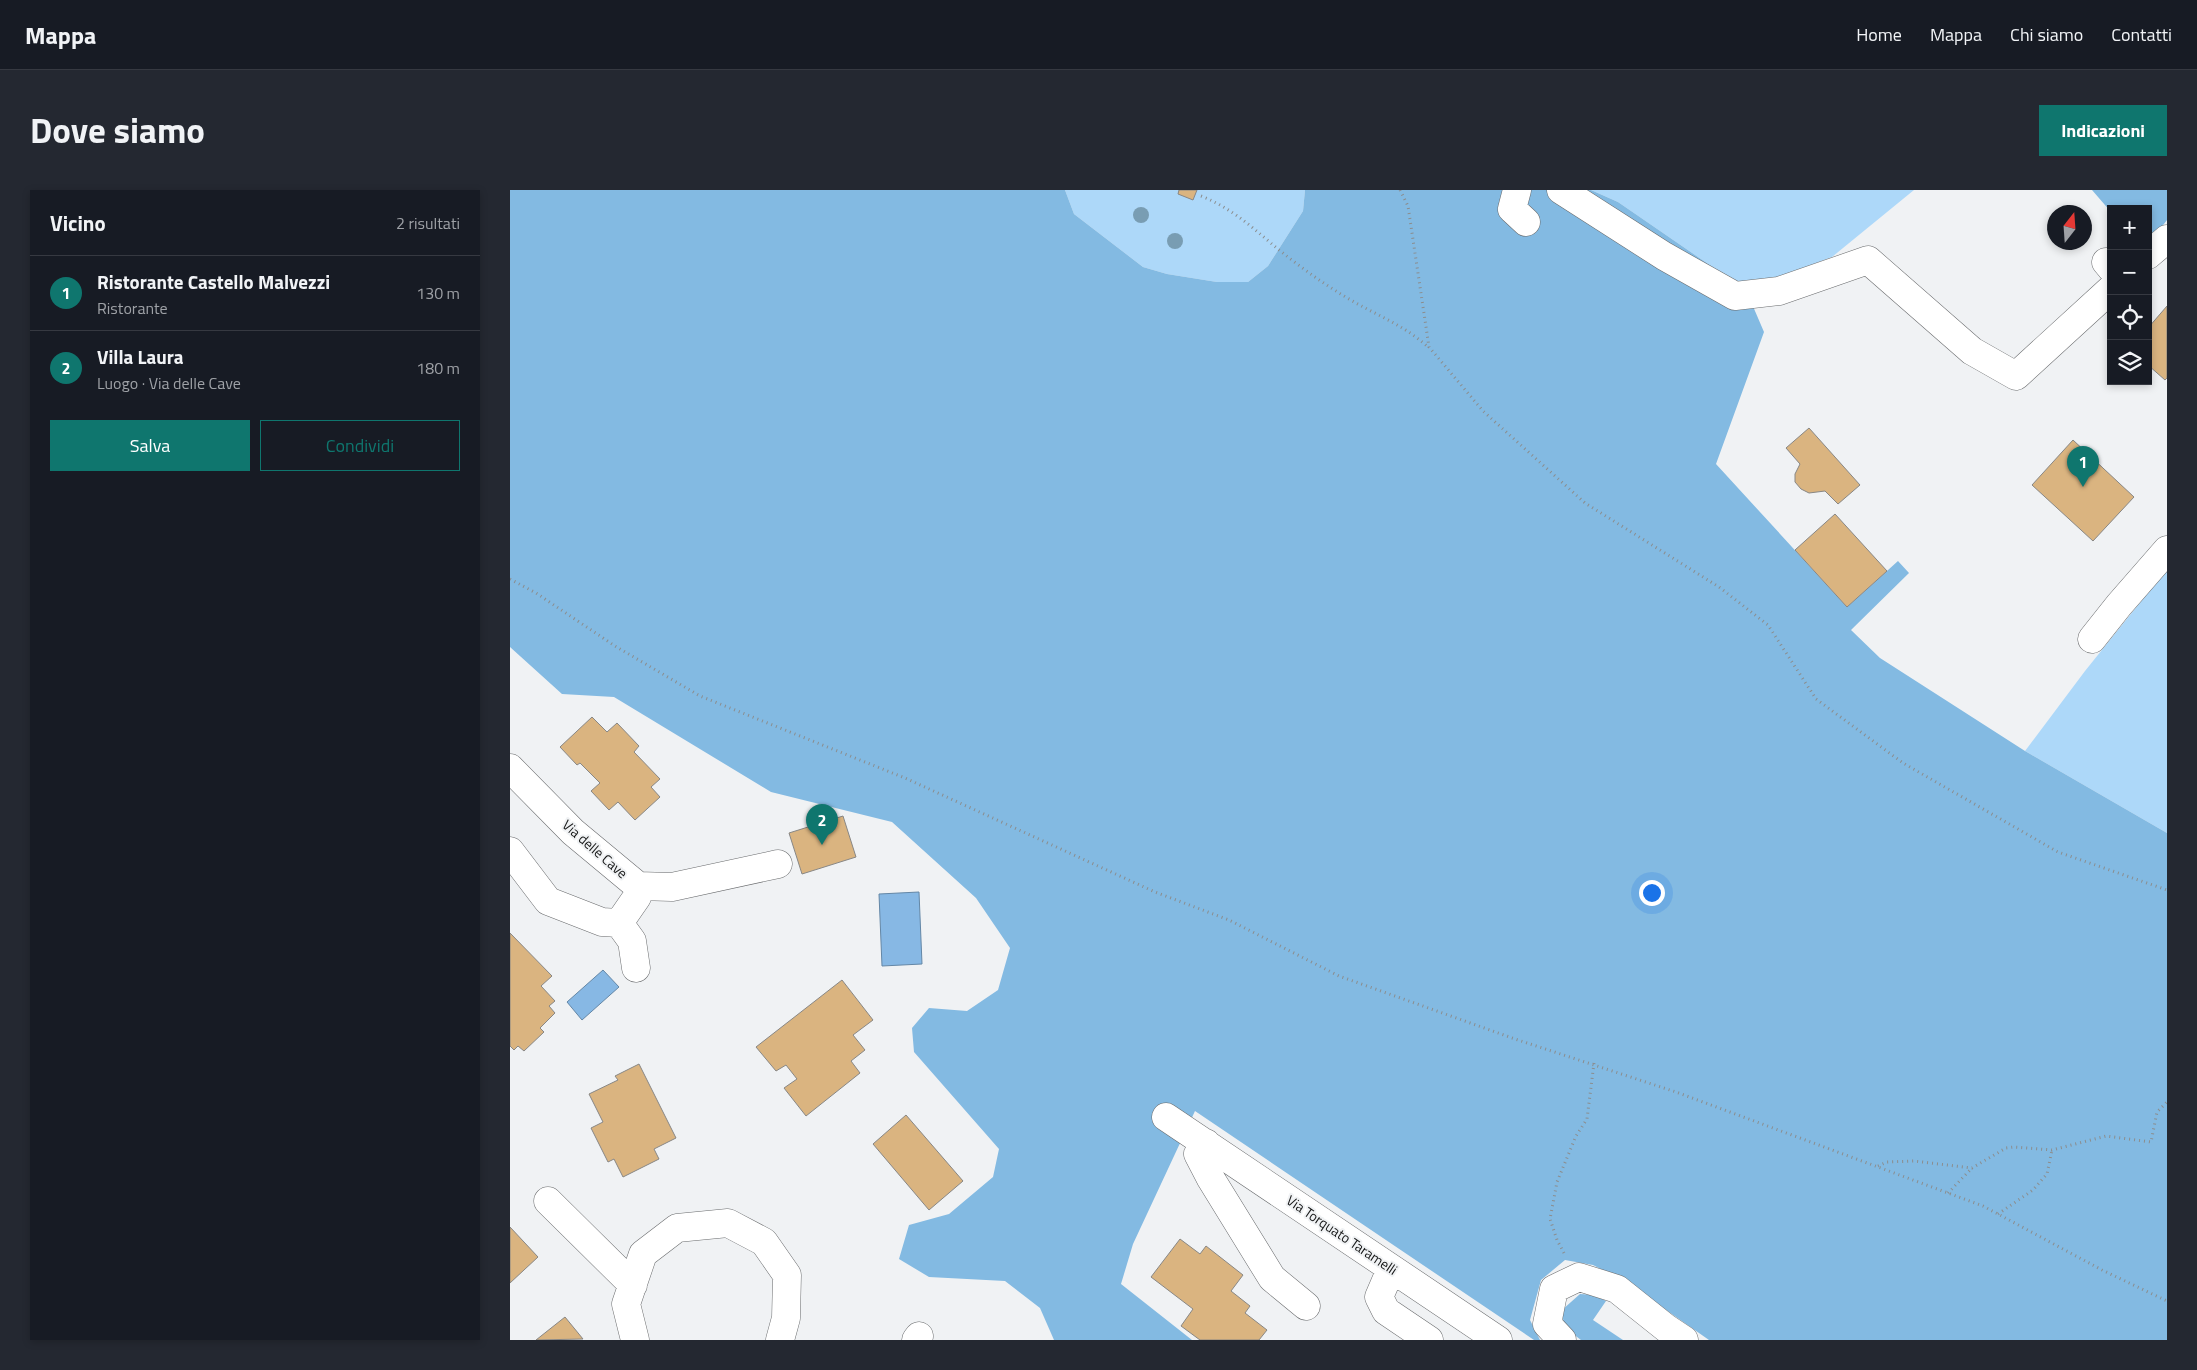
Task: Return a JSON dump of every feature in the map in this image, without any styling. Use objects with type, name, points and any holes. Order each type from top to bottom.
[{"type":"street","points":[[1517,190],[1512,209],[1526,222]]},
{"type":"street","points":[[1561,190],[1664,256],[1735,296],[1779,291],[1868,260],[1972,351],[2016,376],[2107,293]]},
{"type":"street","points":[[2152,251],[2167,238]]},
{"type":"street","points":[[2092,639],[2167,550]]},
{"type":"street","name":"Via delle Cave","points":[[510,768],[573,832],[638,886],[637,897],[619,923]]},
{"type":"street","points":[[510,851],[548,901],[602,922],[619,923],[632,941],[636,968]]},
{"type":"street","points":[[638,886],[672,887],[778,864]]},
{"type":"street","name":"Via Torquato Taramelli","points":[[1306,1306],[1272,1278],[1211,1179],[1186,1130],[1498,1340]]},
{"type":"street","points":[[548,1201],[633,1285]]},
{"type":"street","points":[[634,1340],[626,1304],[643,1254],[677,1228],[728,1223],[764,1242],[787,1275],[786,1318],[780,1340]]},
{"type":"street","points":[[1392,1269],[1385,1280],[1379,1297],[1386,1311],[1429,1340]]},
{"type":"street","points":[[1562,1340],[1547,1324],[1554,1289],[1579,1277],[1617,1289],[1684,1340]]},
{"type":"path","points":[[1400,190],[1408,206],[1429,348]]},
{"type":"path","points":[[1201,196],[1215,201],[1243,218],[1298,264],[1344,296],[1412,333],[1429,348],[1483,411],[1585,503],[1719,587],[1768,625],[1816,699],[1860,733],[1903,763],[2058,852],[2167,890]]},
{"type":"path","points":[[510,579],[536,593],[614,646],[700,696],[904,778],[1155,892],[1229,920],[1339,976],[1515,1039],[1594,1063],[1948,1193],[1998,1214],[2102,1270],[2167,1300]]},
{"type":"path","points":[[1579,1277],[1557,1240],[1550,1219],[1558,1182],[1576,1136],[1587,1119],[1594,1063]]},
{"type":"path","points":[[1948,1193],[1972,1168],[2006,1148],[2052,1150],[2106,1136],[2151,1142],[2157,1112],[2167,1102]]},
{"type":"path","points":[[1998,1214],[2033,1190],[2042,1180],[2047,1174],[2052,1150]]},
{"type":"path","points":[[1877,1166],[1887,1162],[1914,1161],[1972,1168]]},
{"type":"shaded area","points":[[510,190],[1065,190],[1074,214],[1143,267],[1167,274],[1217,282],[1248,282],[1268,266],[1303,211],[1305,190],[1591,190],[1618,202],[1746,290],[1764,332],[1716,464],[1847,607],[1898,561],[1909,573],[1851,630],[1880,658],[2025,751],[2167,833],[2167,1340],[1709,1340],[1626,1282],[1593,1265],[1565,1260],[1541,1280],[1530,1320],[1540,1340],[1534,1340],[1195,1111],[1133,1244],[1121,1284],[1192,1340],[1054,1340],[1040,1308],[1005,1281],[929,1277],[899,1259],[909,1225],[949,1214],[993,1177],[999,1149],[914,1052],[912,1028],[929,1008],[967,1011],[998,990],[1010,948],[976,898],[892,822],[771,792],[614,697],[562,694],[510,647]]},
{"type":"shaded area","points":[[1065,190],[1305,190],[1303,211],[1268,266],[1248,282],[1217,282],[1167,274],[1143,267],[1074,214]]},
{"type":"shaded area","points":[[1591,190],[1914,190],[1832,257],[1746,290],[1618,202]]},
{"type":"shaded area","points":[[2092,190],[2167,190],[2167,220],[2152,240],[2152,205],[2107,205],[2107,207]]},
{"type":"shaded area","points":[[2167,569],[2167,833],[2025,751],[2085,671]]},
{"type":"shaded area","points":[[919,892],[922,964],[882,966],[879,894]]},
{"type":"shaded area","points":[[603,970],[619,987],[582,1020],[567,1002]]},
{"type":"shaded area","points":[[1580,1294],[1594,1295],[1606,1301],[1593,1320],[1623,1340],[1581,1340],[1564,1327],[1562,1310]]},
{"type":"building","points":[[1179,190],[1197,190],[1193,200],[1178,194]]},
{"type":"building","points":[[2167,306],[2167,378],[2165,380],[2152,369],[2152,323]]},
{"type":"building","points":[[1809,428],[1860,485],[1838,504],[1825,491],[1809,493],[1801,489],[1795,482],[1795,474],[1800,464],[1786,448]]},
{"type":"building","points":[[2073,440],[2134,497],[2093,541],[2032,485]]},
{"type":"building","points":[[1835,514],[1887,571],[1847,607],[1795,550]]},
{"type":"building","points":[[592,717],[607,732],[617,723],[639,746],[634,752],[660,779],[651,787],[660,797],[635,820],[618,802],[609,810],[591,791],[600,783],[580,763],[577,765],[560,747]]},
{"type":"building","points":[[843,816],[856,857],[802,874],[789,833]]},
{"type":"building","points":[[510,933],[552,976],[541,986],[555,1001],[549,1006],[555,1013],[540,1028],[544,1032],[524,1051],[518,1046],[514,1050],[510,1046]]},
{"type":"building","points":[[842,980],[873,1020],[853,1035],[865,1050],[851,1061],[860,1073],[806,1116],[784,1088],[797,1079],[786,1065],[776,1071],[756,1047]]},
{"type":"building","points":[[639,1064],[676,1138],[654,1149],[659,1159],[623,1177],[614,1159],[608,1162],[591,1128],[603,1122],[589,1094],[618,1080],[615,1076]]},
{"type":"building","points":[[906,1115],[963,1181],[929,1210],[873,1144]]},
{"type":"building","points":[[510,1227],[538,1257],[510,1283]]},
{"type":"building","points":[[1180,1239],[1200,1254],[1206,1246],[1243,1275],[1231,1291],[1250,1306],[1245,1313],[1267,1330],[1259,1340],[1200,1340],[1181,1326],[1193,1309],[1151,1277]]},
{"type":"building","points":[[565,1317],[583,1339],[536,1340]]},
{"type":"place","name":"Ristorante Castello Malvezzi","points":[[2083,487]]},
{"type":"place","name":"Villa Laura","points":[[822,845]]}]
